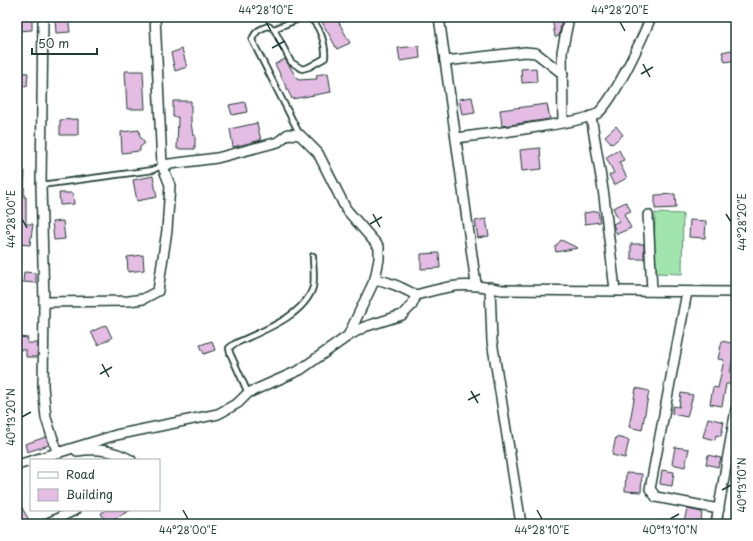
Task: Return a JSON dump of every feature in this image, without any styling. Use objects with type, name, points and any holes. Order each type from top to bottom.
[{"type":"street","points":[[43,17],[41,185],[44,302],[43,386],[46,418],[58,454]]},
{"type":"street","points":[[44,302],[129,301],[143,299],[158,291],[167,230],[170,185],[162,165],[155,17]]},
{"type":"street","points":[[439,17],[476,284]]},
{"type":"street","points":[[563,122],[562,52],[569,17]]},
{"type":"street","points":[[456,138],[563,122],[591,116],[597,113],[609,99],[642,39],[651,17]]},
{"type":"street","points":[[445,61],[525,52],[536,53],[562,74]]},
{"type":"street","points":[[591,116],[604,196],[615,290]]},
{"type":"street","points":[[162,165],[217,158],[278,142],[288,134],[300,135],[318,153],[346,209],[379,247],[379,259],[375,279],[348,336]]},
{"type":"street","points":[[648,215],[652,290]]},
{"type":"street","points":[[375,279],[407,288],[416,295]]},
{"type":"street","points":[[416,295],[454,285],[476,284],[502,290],[652,290],[736,292]]},
{"type":"street","points":[[490,287],[492,341],[521,524]]},
{"type":"street","points":[[687,292],[650,490],[656,497],[719,509]]},
{"type":"street","points":[[58,454],[116,435],[218,414],[238,403],[248,393],[300,370],[348,336],[364,327],[402,315],[412,305],[416,295]]},
{"type":"street","points":[[716,524],[736,409]]},
{"type":"street","points":[[36,459],[92,449],[118,453],[129,459]]},
{"type":"street","points":[[17,464],[30,461]]},
{"type":"street","points":[[46,524],[73,511]]},
{"type":"lane","points":[[274,28],[291,62],[302,69],[309,67],[324,58],[325,53],[320,32],[313,20],[308,17],[300,18],[274,28],[268,26],[254,34],[252,40],[300,135]]},
{"type":"lane","points":[[41,185],[153,170],[162,165]]},
{"type":"lane","points":[[248,393],[230,353],[230,348],[234,344],[292,315],[302,305],[312,288],[313,256]]},
{"type":"green space","points":[[655,213],[683,214],[682,274],[654,273]]},
{"type":"building","points":[[17,17],[32,17],[32,30],[17,31]]},
{"type":"building","points":[[68,17],[70,32],[56,33],[55,19]]},
{"type":"building","points":[[331,17],[336,17],[350,43],[337,49],[322,22]]},
{"type":"building","points":[[552,17],[560,17],[561,25],[559,36],[555,37]]},
{"type":"building","points":[[419,46],[420,58],[400,61],[398,48]]},
{"type":"building","points":[[182,49],[187,67],[175,71],[171,53]]},
{"type":"building","points":[[736,49],[736,60],[725,62],[722,52]]},
{"type":"building","points":[[285,59],[298,80],[317,79],[316,75],[328,73],[331,92],[292,99],[275,64]]},
{"type":"building","points":[[536,68],[537,82],[522,83],[521,69]]},
{"type":"building","points":[[125,71],[143,71],[145,109],[127,109]]},
{"type":"building","points":[[17,72],[28,73],[27,86],[17,86]]},
{"type":"building","points":[[472,97],[475,113],[462,115],[459,99]]},
{"type":"building","points":[[173,101],[191,101],[191,123],[193,135],[195,135],[195,149],[177,149],[178,117],[173,117]]},
{"type":"building","points":[[245,102],[247,112],[232,115],[229,105]]},
{"type":"building","points":[[547,104],[550,119],[502,126],[500,110]]},
{"type":"building","points":[[78,119],[78,135],[60,135],[60,120]]},
{"type":"building","points":[[257,123],[261,140],[233,147],[230,129]]},
{"type":"building","points":[[616,126],[623,135],[612,144],[605,136]]},
{"type":"building","points":[[139,130],[140,137],[144,142],[144,144],[140,147],[140,151],[122,153],[121,132]]},
{"type":"building","points":[[540,148],[542,169],[522,171],[520,150]]},
{"type":"building","points":[[619,150],[624,160],[619,162],[627,178],[614,185],[609,175],[614,173],[606,157]]},
{"type":"building","points":[[17,171],[25,171],[24,197],[26,197],[26,224],[33,224],[30,245],[17,244]]},
{"type":"building","points":[[153,176],[157,197],[137,201],[133,180]]},
{"type":"building","points":[[59,193],[73,193],[74,204],[60,205]]},
{"type":"building","points":[[675,194],[676,208],[655,209],[655,195]]},
{"type":"building","points":[[626,202],[631,211],[624,214],[631,228],[617,234],[613,224],[619,221],[613,208]]},
{"type":"building","points":[[598,211],[600,222],[585,224],[584,213]]},
{"type":"building","points":[[486,219],[489,236],[478,238],[475,221]]},
{"type":"building","points":[[690,220],[706,221],[705,238],[689,237]]},
{"type":"building","points":[[63,221],[65,239],[54,240],[52,222]]},
{"type":"building","points":[[561,240],[578,248],[556,252],[555,247]]},
{"type":"building","points":[[631,244],[644,244],[644,259],[631,259]]},
{"type":"building","points":[[439,253],[440,268],[421,269],[421,254]]},
{"type":"building","points":[[143,255],[144,270],[128,272],[127,257]]},
{"type":"building","points":[[24,272],[36,273],[36,283],[23,282]]},
{"type":"building","points":[[106,325],[112,338],[98,345],[91,332]]},
{"type":"building","points":[[19,337],[28,338],[27,343],[38,343],[37,357],[26,357],[26,350],[19,350]]},
{"type":"building","points":[[212,341],[215,350],[204,354],[200,345]]},
{"type":"building","points":[[722,341],[735,344],[730,373],[733,373],[731,384],[726,384],[722,406],[710,404],[713,387],[718,388],[724,360],[718,359]]},
{"type":"building","points":[[636,388],[649,391],[642,430],[629,427]]},
{"type":"building","points":[[681,393],[693,395],[687,417],[672,414],[673,406],[679,407]]},
{"type":"building","points":[[708,418],[724,422],[721,436],[716,435],[715,440],[703,437]]},
{"type":"building","points":[[46,437],[49,445],[27,452],[25,444]]},
{"type":"building","points":[[616,437],[629,440],[625,458],[612,455]]},
{"type":"building","points":[[675,447],[689,449],[685,467],[672,464]]},
{"type":"building","points":[[708,455],[721,458],[718,467],[706,464]]},
{"type":"building","points":[[662,470],[674,472],[672,486],[660,484]]},
{"type":"building","points":[[626,473],[642,474],[641,492],[625,491]]},
{"type":"building","points":[[17,499],[29,520],[22,524],[17,524]]},
{"type":"building","points":[[687,509],[702,512],[701,521],[695,520],[694,524],[684,522]]},
{"type":"building","points":[[105,511],[129,511],[106,523],[101,513]]}]
